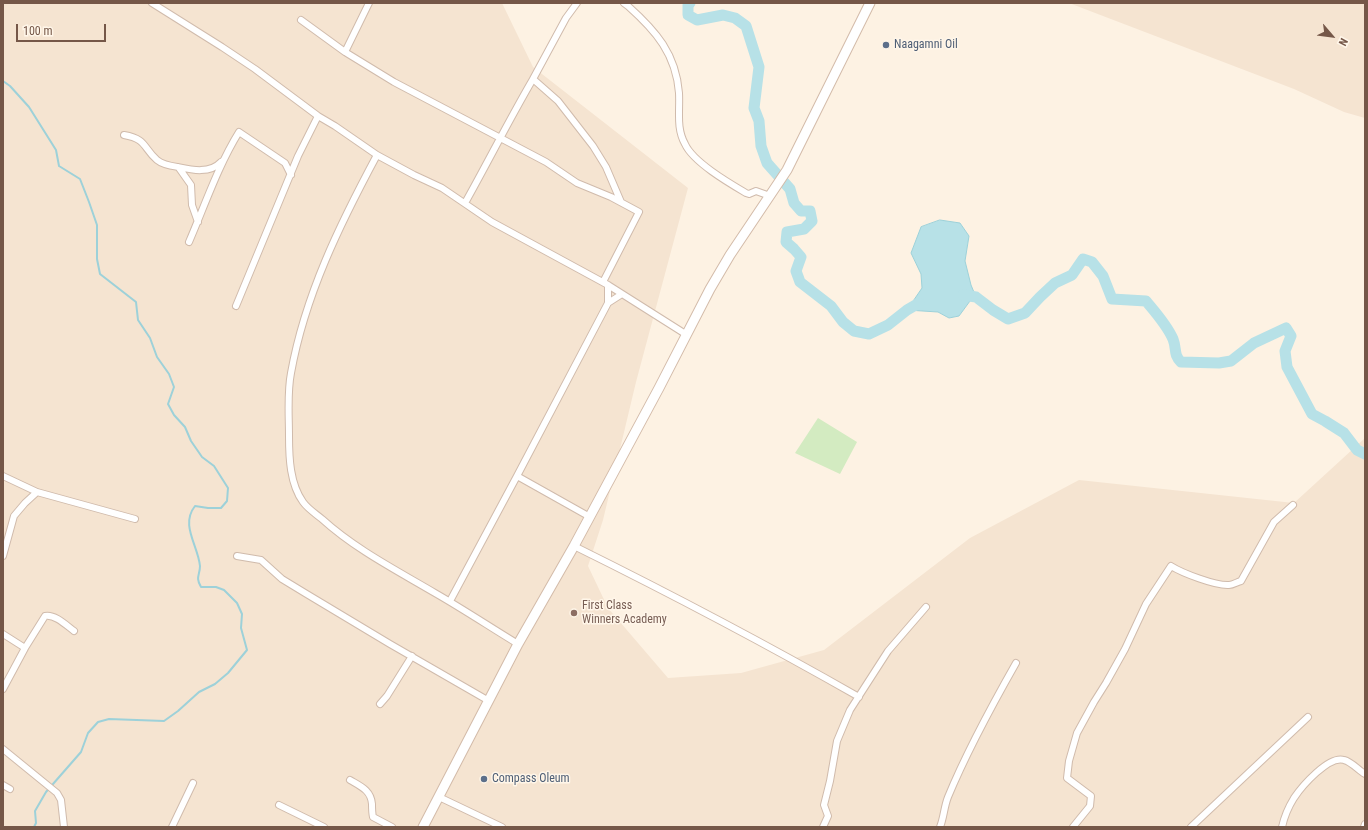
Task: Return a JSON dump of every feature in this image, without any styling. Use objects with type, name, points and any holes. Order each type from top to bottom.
[{"type":"main road","points":[[423,827],[518,644],[590,517],[710,289],[730,255],[787,170],[870,3]]},
{"type":"street","points":[[152,3],[233,54],[318,116],[377,155],[442,188],[492,222],[606,284],[687,335]]},
{"type":"street","points":[[345,52],[369,3]]},
{"type":"street","points":[[464,203],[566,18],[577,3]]},
{"type":"street","points":[[624,3],[652,29],[666,48],[672,63],[678,86],[678,125],[684,144],[691,154],[746,193],[749,194],[756,191],[770,196]]},
{"type":"street","points":[[301,20],[345,52],[394,82],[469,120],[546,162],[577,183],[621,202],[639,212],[606,284],[608,303]]},
{"type":"street","points":[[533,80],[558,101],[593,146],[606,168],[621,202]]},
{"type":"street","points":[[236,306],[298,156],[318,116]]},
{"type":"street","points":[[189,242],[222,161],[239,132],[285,163],[291,175]]},
{"type":"street","points":[[124,135],[140,140],[157,160],[165,165],[199,171],[217,167],[222,161]]},
{"type":"street","points":[[377,155],[343,221],[309,301],[301,328],[291,374],[289,416],[291,471],[295,488],[304,503],[330,526],[390,566],[450,601],[518,644]]},
{"type":"street","points":[[285,163],[298,156]]},
{"type":"street","points":[[179,168],[190,185],[191,203],[198,222]]},
{"type":"street","points":[[450,601],[608,303],[622,294]]},
{"type":"street","points":[[3,476],[37,492],[135,520]]},
{"type":"street","points":[[517,476],[590,517]]},
{"type":"street","points":[[3,556],[14,516],[25,502],[37,492]]},
{"type":"street","points":[[1073,827],[1090,806],[1090,796],[1067,778],[1069,761],[1077,733],[1126,649],[1146,604],[1171,566],[1183,573],[1212,582],[1228,585],[1241,581],[1274,522],[1293,505]]},
{"type":"street","points":[[574,546],[678,598],[782,653],[859,697]]},
{"type":"street","points":[[237,556],[261,560],[282,579],[489,701]]},
{"type":"street","points":[[823,827],[828,816],[824,805],[837,741],[850,710],[888,651],[926,607]]},
{"type":"street","points":[[3,689],[25,648],[45,616],[49,615],[54,617],[74,631]]},
{"type":"street","points":[[3,634],[25,648]]},
{"type":"street","points":[[380,704],[387,696],[412,656]]},
{"type":"street","points":[[940,827],[947,799],[968,752],[992,704],[1016,663]]},
{"type":"street","points":[[1191,827],[1308,717]]},
{"type":"street","points":[[3,749],[57,793],[61,800],[64,827]]},
{"type":"street","points":[[1282,827],[1293,799],[1314,774],[1334,760],[1343,759],[1350,762],[1365,774]]},
{"type":"street","points":[[350,780],[369,793],[371,799],[372,817],[392,827]]},
{"type":"street","points":[[172,827],[193,783]]},
{"type":"street","points":[[3,785],[10,789]]},
{"type":"street","points":[[439,797],[502,827]]},
{"type":"street","points":[[280,805],[324,827]]},
{"type":"shaded area","points":[[3,3],[502,3],[533,67],[688,188],[636,382],[603,520],[588,566],[608,608],[668,678],[741,673],[824,650],[970,538],[1079,480],[1294,503],[1365,438],[1365,827],[3,827]]},
{"type":"shaded area","points":[[1069,3],[1365,3],[1365,118],[1344,112],[1294,89]]},
{"type":"green space","points":[[818,418],[857,442],[840,474],[795,453]]},
{"type":"water","points":[[940,220],[960,223],[969,236],[965,261],[971,285],[976,297],[970,301],[959,316],[949,318],[938,312],[907,310],[922,288],[921,274],[911,253],[921,227]]},
{"type":"waterway","points":[[690,3],[688,5],[688,15],[697,20],[723,15],[735,18],[746,26],[759,67],[754,108],[759,121],[761,146],[767,163],[790,189],[794,203],[801,211],[810,211],[812,221],[804,229],[787,232],[786,242],[801,257],[796,271],[800,282],[831,306],[843,322],[854,331],[869,334],[888,325],[907,310],[919,303]]},
{"type":"waterway","points":[[3,81],[10,86],[29,107],[56,150],[59,166],[80,179],[97,225],[97,259],[100,274],[136,302],[138,320],[150,338],[157,357],[169,374],[174,387],[168,404],[174,415],[185,427],[191,441],[202,457],[214,466],[228,488],[227,501],[221,508],[195,506],[189,520],[189,528],[199,558],[199,584],[201,587],[216,587],[224,590],[237,603],[242,614],[241,628],[247,650],[228,673],[215,684],[199,692],[178,711],[164,721],[109,719],[98,722],[88,733],[81,752],[46,792],[35,811],[36,823],[34,827]]},
{"type":"waterway","points":[[963,295],[976,297],[1008,319],[1025,313],[1055,283],[1072,275],[1083,259],[1092,262],[1103,276],[1112,299],[1146,301],[1171,334],[1176,354],[1181,362],[1219,363],[1231,361],[1254,343],[1286,328],[1291,336],[1285,351],[1287,367],[1312,414],[1344,433],[1357,450],[1365,454]]},
{"type":"place","name":"Naagamni Oil","points":[[886,45]]},
{"type":"place","name":"First Class Winners Academy","points":[[574,613]]},
{"type":"place","name":"Compass Oleum","points":[[484,779]]}]
